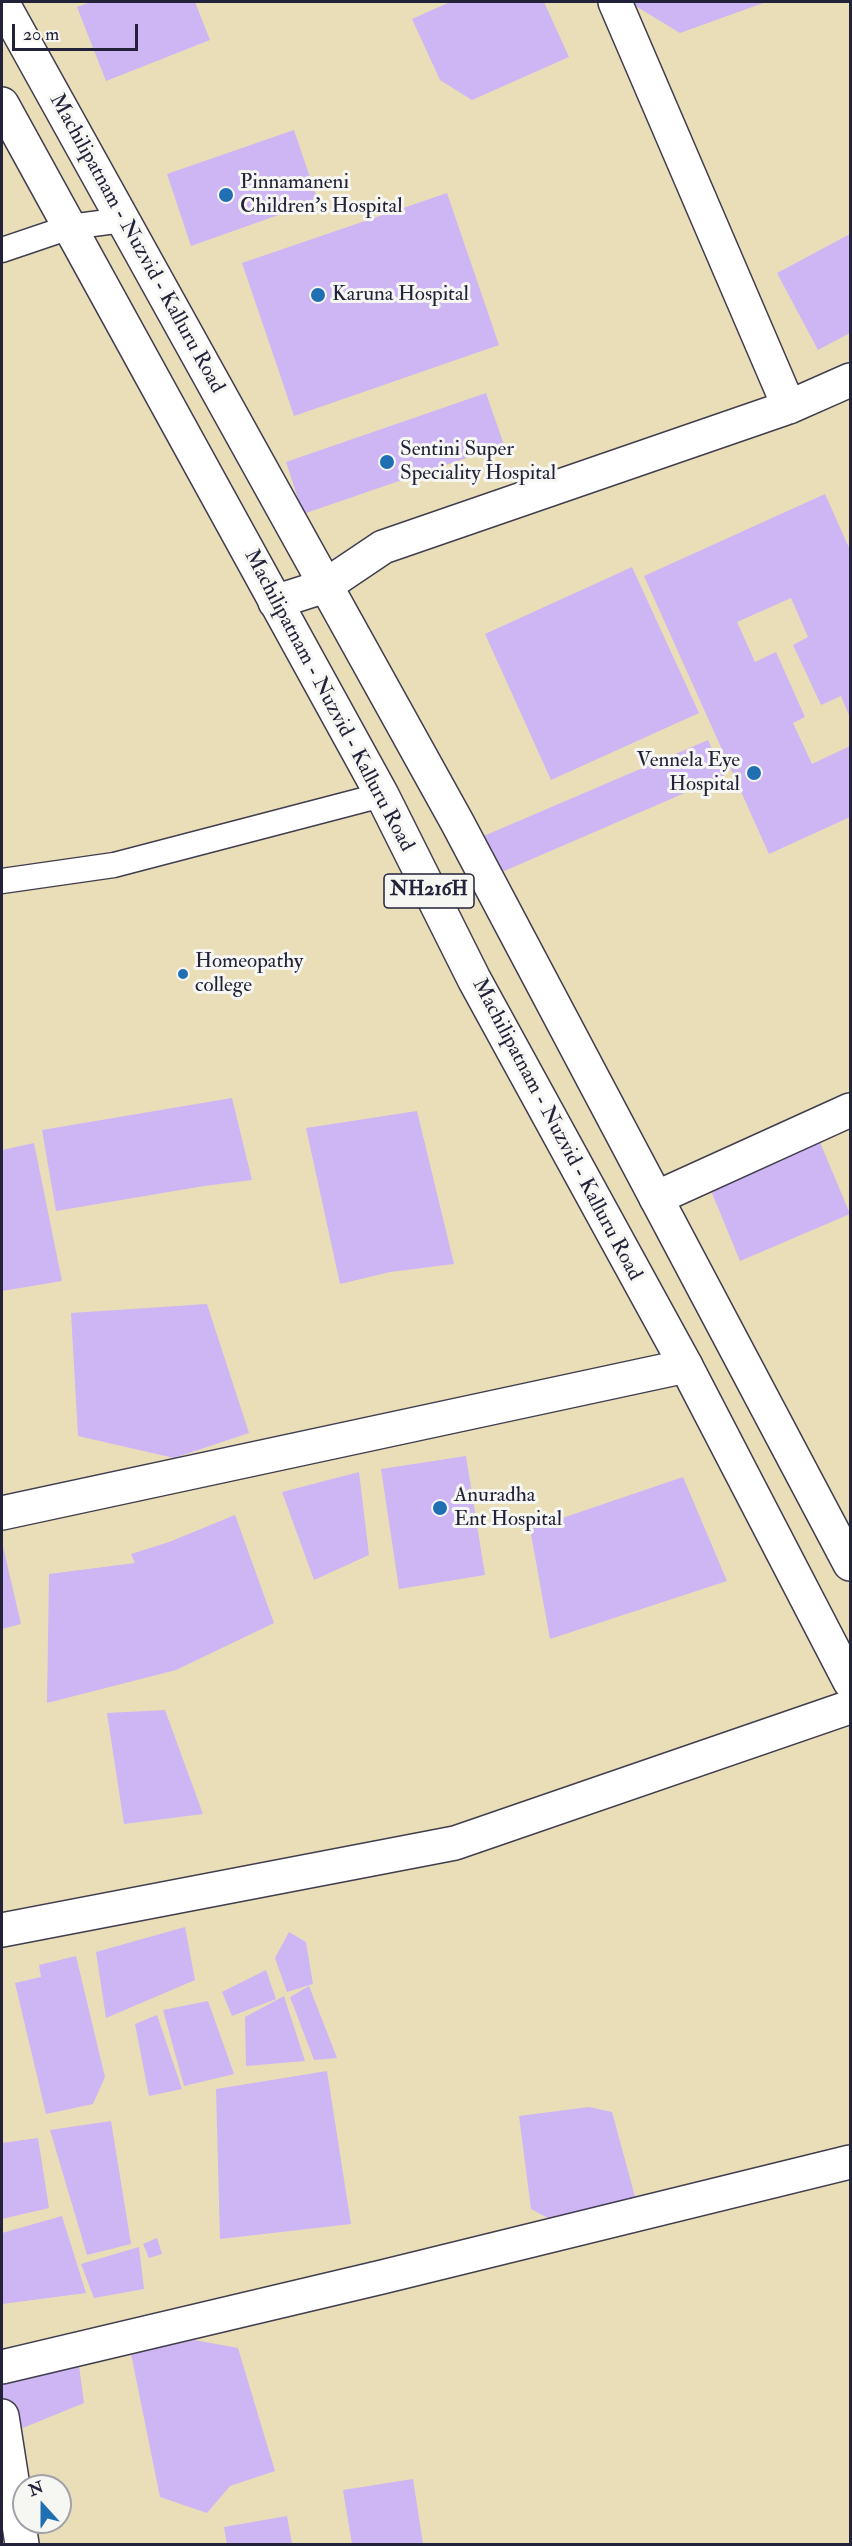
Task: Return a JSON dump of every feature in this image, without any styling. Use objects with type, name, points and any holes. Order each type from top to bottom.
[{"type":"main road","name":"Machilipatnam - Nuzvid - Kalluru Road","points":[[2,2],[457,822],[656,1198],[847,1551]]},
{"type":"main road","points":[[615,2],[789,406]]},
{"type":"main road","name":"Machilipatnam - Nuzvid - Kalluru Road","points":[[2,104],[382,795],[474,979],[686,1366],[850,1682]]},
{"type":"main road","points":[[275,602],[325,585],[383,547],[789,406],[850,380]]},
{"type":"main road","points":[[656,1198],[850,1110]]},
{"type":"main road","points":[[2,1513],[686,1366]]},
{"type":"main road","points":[[2,1930],[454,1844],[850,1707]]},
{"type":"main road","points":[[2,2367],[382,2277],[850,2162]]},
{"type":"main road","points":[[2,2416],[22,2544]]},
{"type":"lane","points":[[2,250],[70,227],[123,220]]},
{"type":"lane","points":[[2,881],[114,865],[382,795]]},
{"type":"building","points":[[91,2],[195,2],[210,40],[106,81],[77,7]]},
{"type":"building","points":[[450,2],[544,2],[569,57],[472,100],[440,80],[412,19]]},
{"type":"building","points":[[629,2],[766,2],[680,33]]},
{"type":"building","points":[[294,130],[318,201],[191,246],[167,174]]},
{"type":"building","points":[[447,193],[499,345],[294,416],[242,263]]},
{"type":"building","points":[[850,234],[850,333],[818,350],[777,273]]},
{"type":"building","points":[[486,393],[504,445],[303,514],[286,462]]},
{"type":"building","points":[[825,494],[850,550],[850,718],[841,696],[821,705],[793,645],[808,637],[791,598],[737,622],[755,662],[776,652],[805,717],[793,723],[812,764],[850,746],[850,817],[769,854],[644,576]]},
{"type":"building","points":[[632,567],[699,713],[551,780],[485,634]]},
{"type":"building","points":[[708,740],[724,776],[495,875],[479,838]]},
{"type":"building","points":[[232,1098],[252,1180],[56,1211],[42,1130]]},
{"type":"building","points":[[417,1111],[454,1264],[390,1272],[340,1284],[306,1128]]},
{"type":"building","points":[[817,1135],[850,1214],[740,1261],[707,1181]]},
{"type":"building","points":[[34,1143],[62,1281],[2,1291],[2,1150]]},
{"type":"building","points":[[207,1304],[249,1433],[174,1458],[78,1436],[71,1313]]},
{"type":"building","points":[[466,1456],[485,1575],[399,1589],[381,1469]]},
{"type":"building","points":[[359,1472],[369,1555],[314,1580],[282,1492]]},
{"type":"building","points":[[683,1477],[727,1581],[550,1639],[530,1529]]},
{"type":"building","points":[[235,1515],[274,1623],[176,1670],[47,1703],[49,1574],[135,1563],[131,1554],[169,1542]]},
{"type":"building","points":[[2,1542],[21,1624],[2,1629]]},
{"type":"building","points":[[165,1710],[203,1814],[124,1824],[107,1713]]},
{"type":"building","points":[[185,1927],[195,1980],[106,2018],[96,1952]]},
{"type":"building","points":[[289,1932],[306,1942],[313,1984],[287,1992],[275,1958]]},
{"type":"building","points":[[76,1956],[105,2077],[93,2104],[46,2114],[15,1983],[41,1977],[39,1965]]},
{"type":"building","points":[[266,1970],[276,1999],[232,2016],[222,1992]]},
{"type":"building","points":[[309,1986],[337,2058],[314,2060],[290,1997]]},
{"type":"building","points":[[284,1996],[305,2061],[246,2066],[245,2017]]},
{"type":"building","points":[[208,2001],[234,2074],[184,2086],[163,2010]]},
{"type":"building","points":[[157,2015],[182,2089],[149,2096],[135,2024]]},
{"type":"building","points":[[327,2071],[351,2224],[220,2239],[216,2089]]},
{"type":"building","points":[[589,2107],[612,2112],[637,2204],[561,2225],[531,2209],[519,2116]]},
{"type":"building","points":[[111,2121],[131,2244],[87,2255],[50,2130]]},
{"type":"building","points":[[38,2138],[49,2208],[2,2219],[2,2143]]},
{"type":"building","points":[[62,2216],[86,2293],[2,2304],[2,2233]]},
{"type":"building","points":[[157,2238],[162,2254],[149,2258],[143,2244]]},
{"type":"building","points":[[139,2247],[144,2289],[94,2298],[81,2264]]},
{"type":"building","points":[[194,2340],[238,2348],[275,2471],[230,2486],[207,2513],[160,2497],[131,2354]]},
{"type":"building","points":[[78,2358],[84,2403],[8,2434],[2,2391],[2,2369]]},
{"type":"building","points":[[413,2479],[423,2544],[352,2544],[343,2490]]},
{"type":"building","points":[[287,2516],[292,2544],[227,2544],[224,2527]]},
{"type":"place","name":"Pinnamaneni Children's Hospital","points":[[226,195]]},
{"type":"place","name":"Karuna Hospital","points":[[318,295]]},
{"type":"place","name":"Sentini Super Speciality Hospital","points":[[387,462]]},
{"type":"place","name":"Vennela Eye Hospital","points":[[754,773]]},
{"type":"place","name":"Homeopathy college","points":[[183,974]]},
{"type":"place","name":"Anuradha Ent Hospital","points":[[440,1508]]}]
